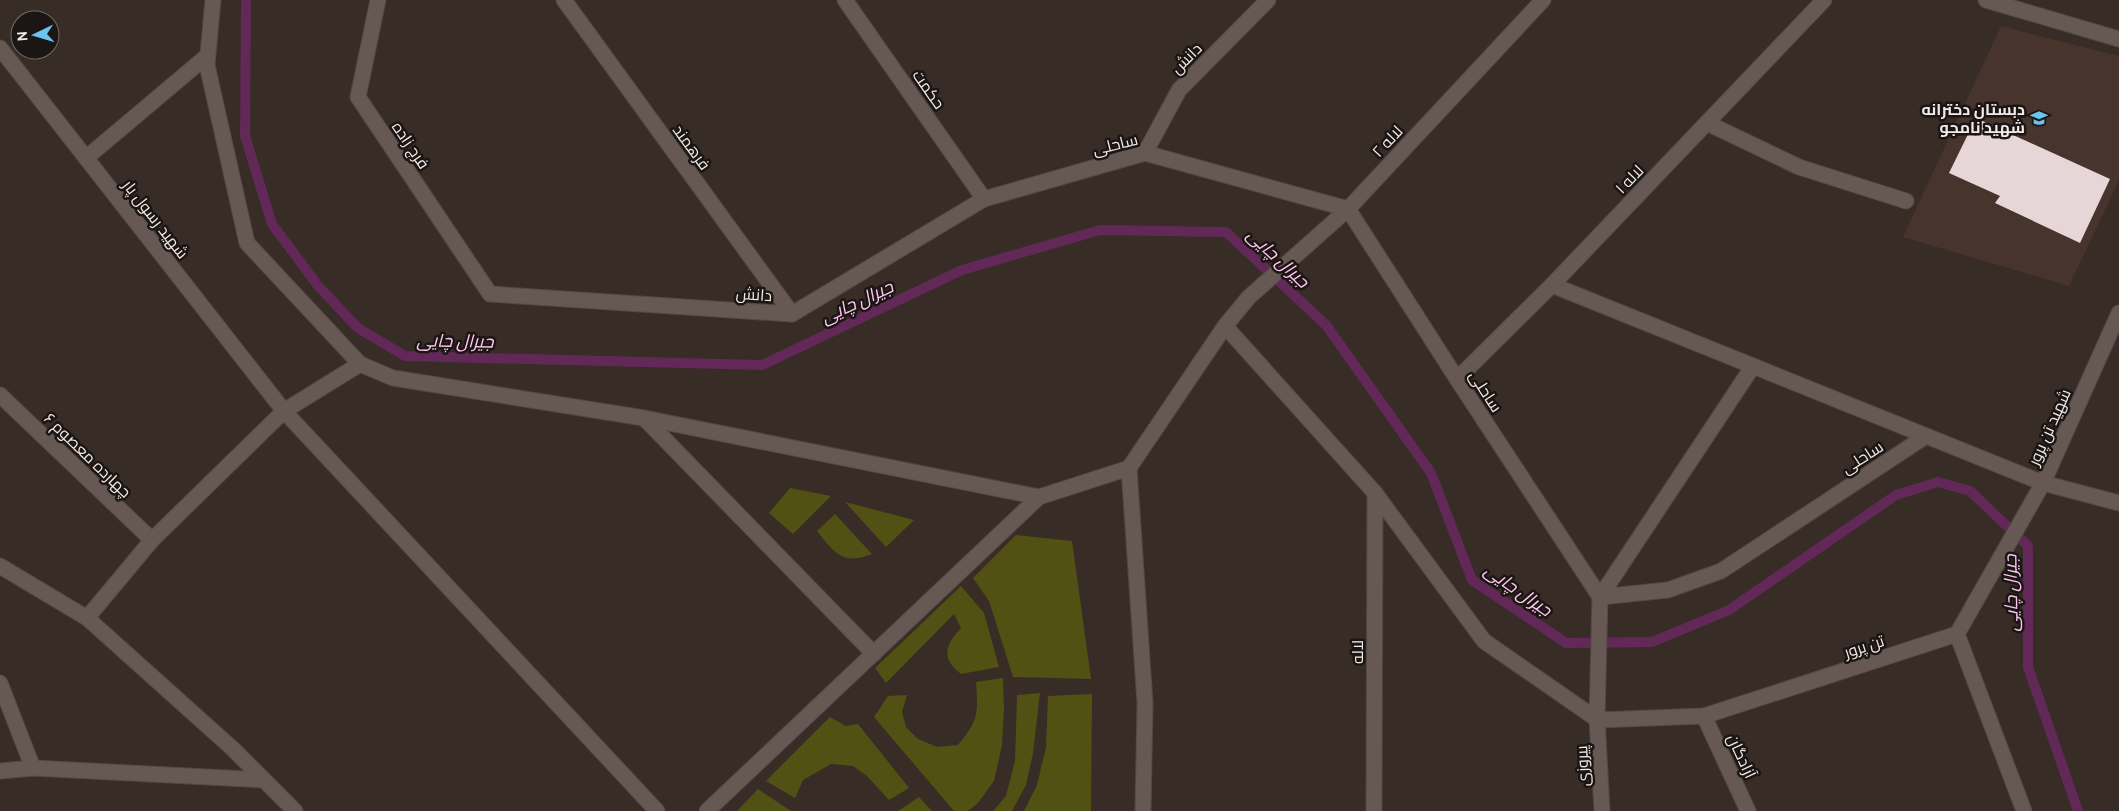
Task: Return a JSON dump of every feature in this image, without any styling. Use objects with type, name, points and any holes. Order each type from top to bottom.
[{"type":"street","points":[[213,0],[207,65],[247,243],[360,364],[393,378],[644,418],[1039,497]]},
{"type":"street","name":"فرج زاده","points":[[378,0],[358,97],[490,294]]},
{"type":"street","name":"فرهمند","points":[[564,0],[792,314]]},
{"type":"street","name":"حکمت","points":[[845,0],[984,199]]},
{"type":"street","name":"دانش","points":[[1145,153],[1179,90],[1268,0]]},
{"type":"street","name":"لاله ۲","points":[[1129,468],[1225,326],[1249,297],[1348,209],[1542,0]]},
{"type":"street","name":"لاله ۱","points":[[1457,379],[1552,285],[1824,0]]},
{"type":"street","points":[[1986,0],[2119,39]]},
{"type":"street","name":"شهید رسول پار","points":[[0,48],[284,411],[657,811]]},
{"type":"street","points":[[86,158],[207,56]]},
{"type":"street","points":[[1707,123],[1799,167],[1906,201]]},
{"type":"street","name":"ساحلی","points":[[984,199],[1145,153],[1348,209],[1600,598],[1668,590],[1721,571],[1926,436]]},
{"type":"street","name":"دانش","points":[[490,294],[792,314],[984,199]]},
{"type":"street","points":[[1552,285],[2043,483],[1957,634],[2024,811]]},
{"type":"street","name":"شهید تن پرور","points":[[2119,313],[2043,483],[2119,503]]},
{"type":"street","points":[[1225,326],[1375,494],[1484,641],[1598,719]]},
{"type":"street","points":[[88,618],[152,540],[284,411],[360,364]]},
{"type":"street","points":[[1600,598],[1753,366]]},
{"type":"street","name":"چهارده معصوم ۶","points":[[0,395],[152,540]]},
{"type":"street","points":[[644,418],[874,654]]},
{"type":"street","points":[[707,811],[1039,497],[1129,468],[1146,703],[1143,811]]},
{"type":"street","name":"لاله","points":[[1374,811],[1375,494]]},
{"type":"street","points":[[0,566],[88,618],[233,749],[295,811]]},
{"type":"street","name":"پیروزی","points":[[1600,598],[1598,719],[1602,811]]},
{"type":"street","name":"تن پرور","points":[[1598,719],[1704,716],[1957,634]]},
{"type":"street","points":[[0,683],[33,768]]},
{"type":"street","name":"آزادگان","points":[[1704,716],[1748,811]]},
{"type":"street","points":[[0,771],[33,768],[264,780]]},
{"type":"shaded area","name":"دبستان دخترانه شهید نامجو","points":[[2001,26],[2119,56],[2119,180],[2069,286],[1903,237]]},
{"type":"shaded area","points":[[790,488],[831,496],[793,534],[769,513]]},
{"type":"shaded area","points":[[845,502],[914,520],[886,547]]},
{"type":"shaded area","points":[[835,514],[872,554],[846,558],[834,551],[817,531]]},
{"type":"shaded area","points":[[1016,535],[1072,541],[1091,679],[1013,677],[989,601],[973,578]]},
{"type":"shaded area","points":[[961,586],[984,613],[999,667],[961,674],[954,668],[948,657],[949,645],[961,628],[954,614],[886,683],[875,668]]},
{"type":"shaded area","points":[[1003,678],[1002,745],[994,781],[978,803],[968,811],[954,811],[874,717],[888,696],[907,695],[902,712],[906,727],[918,739],[937,747],[958,745],[970,729],[976,716],[976,682]]},
{"type":"shaded area","points":[[1040,693],[1033,753],[1026,785],[1012,811],[993,811],[1006,796],[1015,761],[1017,695]]},
{"type":"shaded area","points":[[1092,694],[1091,811],[1024,811],[1037,785],[1046,747],[1048,696]]},
{"type":"shaded area","points":[[830,717],[846,726],[858,724],[909,788],[889,800],[867,776],[853,766],[831,764],[803,780],[795,798],[766,781]]},
{"type":"shaded area","points":[[758,789],[791,811],[737,811]]},
{"type":"shaded area","points":[[919,797],[932,811],[898,811]]},
{"type":"building","points":[[1976,118],[2110,179],[2080,243],[1995,203],[2000,196],[1949,173]]},
{"type":"waterway","name":"جیرال چایی","points":[[246,0],[245,136],[272,224],[319,287],[358,328],[405,356],[762,365],[962,270],[1100,230],[1226,232],[1326,325],[1431,473],[1472,580],[1566,643],[1652,642],[1729,610],[1896,495],[1938,482],[1970,491],[2028,546],[2028,667],[2078,811]]},
{"type":"place","name":"دبستان دخترانه شهید نامجو","points":[[2039,118]]}]
